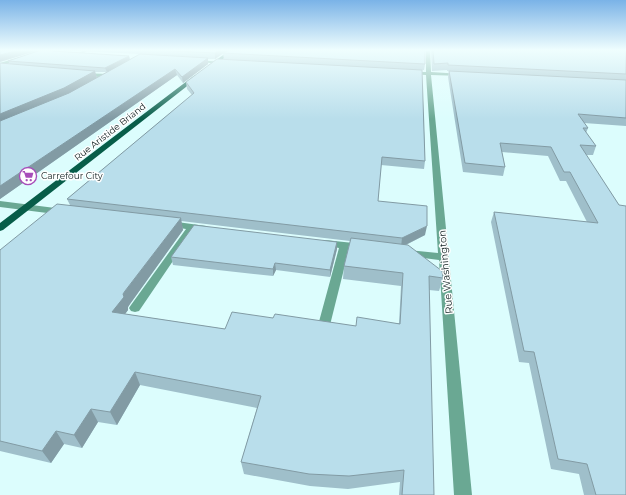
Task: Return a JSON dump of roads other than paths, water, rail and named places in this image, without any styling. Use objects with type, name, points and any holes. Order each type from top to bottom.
[{"type":"main road","name":"Rue Aristide Briand","points":[[0,228],[202,73]]},
{"type":"street","points":[[78,73],[108,76]]},
{"type":"street","points":[[95,83],[112,73]]},
{"type":"street","points":[[418,73],[471,76]]},
{"type":"street","name":"Rue Washington","points":[[429,74],[463,495]]},
{"type":"street","points":[[0,204],[74,213]]},
{"type":"street","points":[[160,223],[215,230]]},
{"type":"street","points":[[135,308],[192,227]]},
{"type":"street","points":[[314,242],[376,249]]},
{"type":"street","points":[[323,329],[345,245]]},
{"type":"street","points":[[398,252],[444,257]]},
{"type":"place","name":"Carrefour City","points":[[28,176]]}]
